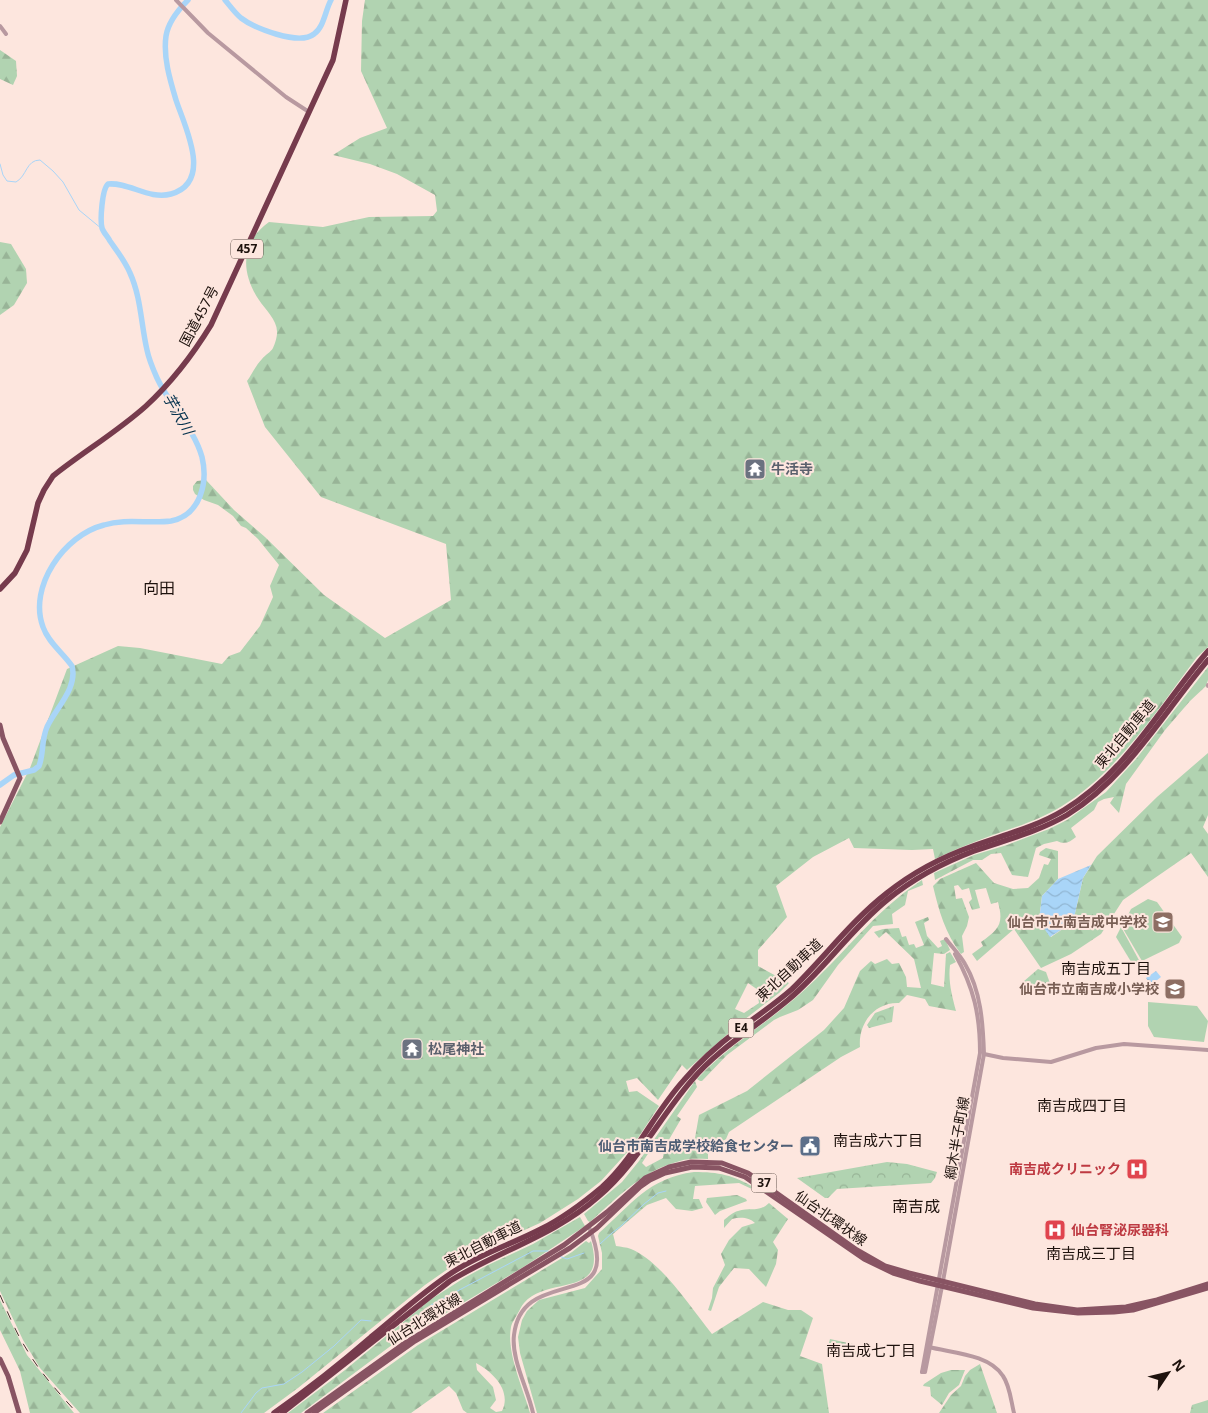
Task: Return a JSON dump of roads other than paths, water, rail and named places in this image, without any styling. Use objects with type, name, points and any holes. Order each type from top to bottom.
[{"type":"highway","name":"国道457号","points":[[0,589],[15,573],[27,550],[38,503],[54,476],[145,407],[173,379],[192,356],[218,311],[333,60],[346,0]]},
{"type":"highway","name":"東北自動車道","points":[[274,1413],[357,1350],[417,1298],[447,1276],[475,1260],[544,1228],[591,1196],[622,1167],[672,1096],[698,1064],[727,1039],[790,991],[865,912],[886,893],[934,862],[1047,819],[1065,810],[1096,787],[1130,752],[1208,651]]},
{"type":"highway","name":"東北自動車道","points":[[282,1413],[450,1281],[476,1265],[559,1226],[597,1199],[631,1164],[677,1098],[700,1070],[731,1043],[788,1000],[827,962],[870,914],[900,890],[927,872],[954,859],[1039,829],[1065,816],[1088,800],[1111,781],[1138,752],[1208,660]]},
{"type":"main road","points":[[0,725],[3,738],[20,778],[0,822]]},
{"type":"main road","name":"仙台北環状線","points":[[314,1413],[415,1341],[567,1246],[640,1187],[657,1176],[692,1166],[719,1168],[737,1173],[754,1182],[869,1262],[906,1278],[940,1283],[1035,1304],[1091,1310],[1140,1304],[1208,1284]]},
{"type":"main road","name":"仙台北環状線","points":[[307,1413],[402,1345],[546,1259]]},
{"type":"main road","name":"仙台北環状線","points":[[940,1283],[1033,1308],[1078,1314],[1134,1310],[1208,1288]]},
{"type":"main road","points":[[0,1359],[8,1376],[19,1413]]},
{"type":"street","points":[[176,0],[208,33],[286,97],[308,112]]},
{"type":"street","points":[[0,26],[6,34]]},
{"type":"street","points":[[922,1372],[982,1054],[980,1021],[971,985],[946,939]]},
{"type":"street","points":[[982,1054],[1003,1058],[1051,1062],[1096,1048],[1124,1044],[1208,1050]]},
{"type":"street","points":[[533,1413],[514,1344],[517,1323],[521,1313],[534,1299],[549,1292],[581,1284],[593,1274],[598,1254],[590,1229]]},
{"type":"street","points":[[928,1347],[976,1358],[990,1364],[1004,1377],[1014,1413]]},
{"type":"water","points":[[1091,865],[1083,878],[1073,922],[1050,937],[1039,921],[1042,896],[1058,879]]},
{"type":"water","points":[[1156,971],[1161,977],[1151,985],[1146,978]]},
{"type":"waterway","name":"芋沢川","points":[[0,785],[14,775],[34,770],[39,766],[47,727],[65,698],[72,682],[72,666],[45,632],[40,612],[45,580],[53,565],[63,551],[75,540],[89,531],[104,525],[129,521],[171,521],[181,518],[196,505],[203,487],[204,467],[198,446],[188,427],[162,388],[154,371],[148,354],[134,282],[126,264],[101,224],[103,198],[108,184],[116,184],[155,195],[163,195],[171,194],[184,188],[191,178],[194,166],[193,152],[171,85],[165,52],[166,36],[171,21],[188,0]]},
{"type":"waterway","name":"芋沢川","points":[[225,0],[247,22],[266,31],[298,38],[307,37],[317,31],[331,0]]},
{"type":"waterway","points":[[0,164],[7,181],[16,182],[29,165],[40,160],[63,182],[79,210],[102,229]]},
{"type":"waterway","points":[[600,1244],[644,1204],[658,1193],[666,1191]]},
{"type":"waterway","points":[[431,1305],[533,1251],[548,1251]]},
{"type":"waterway","points":[[559,1256],[567,1259],[584,1253]]},
{"type":"waterway","points":[[241,1413],[262,1388],[284,1384],[334,1346],[361,1320],[371,1321]]},
{"type":"railway","points":[[0,1295],[32,1359],[77,1413]]},
{"type":"place","name":"牛活寺","points":[[755,469]]},
{"type":"place","name":"仙台市立南吉成中学校","points":[[1163,922]]},
{"type":"place","name":"仙台市立南吉成小学校","points":[[1175,989]]},
{"type":"place","name":"松尾神社","points":[[412,1049]]},
{"type":"place","name":"仙台市南吉成学校給食センター","points":[[810,1146]]},
{"type":"place","name":"南吉成クリニック","points":[[1137,1169]]},
{"type":"place","name":"仙台腎泌尿器科","points":[[1055,1230]]},
{"type":"district","name":"向田","points":[[159,588]]},
{"type":"district","name":"南吉成五丁目","points":[[1106,969]]},
{"type":"district","name":"南吉成四丁目","points":[[1082,1106]]},
{"type":"district","name":"南吉成六丁目","points":[[878,1141]]},
{"type":"district","name":"南吉成","points":[[916,1206]]},
{"type":"district","name":"南吉成三丁目","points":[[1091,1254]]},
{"type":"district","name":"南吉成七丁目","points":[[871,1351]]}]
